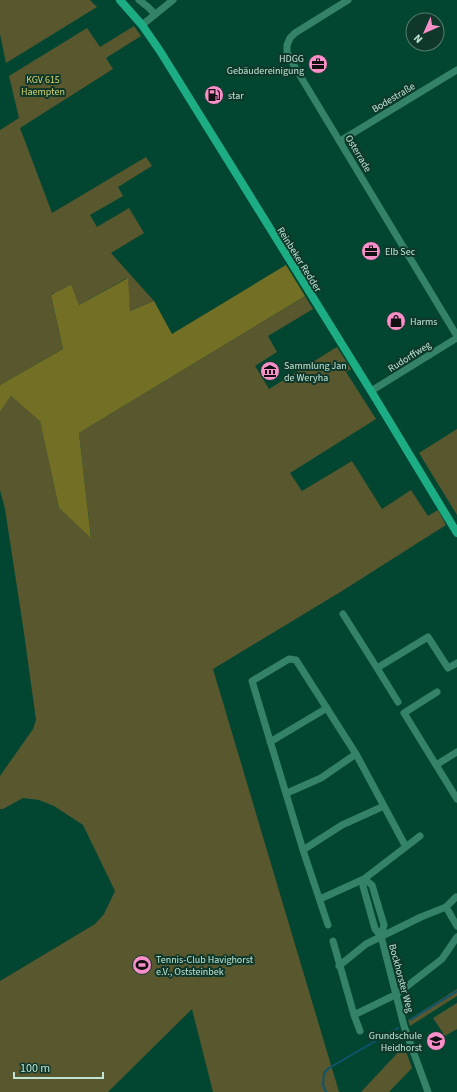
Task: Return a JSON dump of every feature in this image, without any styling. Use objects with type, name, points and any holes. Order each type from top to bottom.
[{"type":"main road","name":"Reinbeker Redder","points":[[120,0],[142,25],[162,54],[371,391],[457,533]]},
{"type":"street","points":[[139,0],[155,14]]},
{"type":"street","points":[[142,25],[173,0]]},
{"type":"street","name":"Osterrade","points":[[348,0],[295,33],[289,42],[287,52],[457,337]]},
{"type":"street","name":"Bodestraße","points":[[340,141],[457,70]]},
{"type":"street","name":"Rudorffweg","points":[[371,391],[457,337]]},
{"type":"street","points":[[343,614],[398,702]]},
{"type":"street","points":[[377,668],[428,637],[448,668],[457,663]]},
{"type":"street","points":[[328,925],[303,850],[252,681],[289,659],[296,660],[356,754],[406,847]]},
{"type":"street","points":[[437,692],[404,713],[457,799]]},
{"type":"street","points":[[270,742],[327,708]]},
{"type":"street","points":[[436,765],[457,752]]},
{"type":"street","points":[[287,793],[320,778],[356,754]]},
{"type":"street","points":[[303,850],[342,825],[384,806]]},
{"type":"street","points":[[320,899],[364,879],[420,836]]},
{"type":"street","name":"Bockhorster Weg","points":[[364,879],[372,885],[384,925],[381,936],[404,1026],[428,1092]]},
{"type":"street","points":[[339,966],[366,944],[421,917],[446,907],[456,897]]},
{"type":"street","points":[[446,907],[457,926]]},
{"type":"street","points":[[354,1015],[396,994],[442,959],[457,937]]},
{"type":"street","points":[[333,941],[339,966],[360,1031]]},
{"type":"green space","name":"KGV 615 Haempten","points":[[0,0],[90,0],[97,7],[6,63],[0,34]]},
{"type":"green space","points":[[134,26],[141,36],[106,58],[113,69],[20,128],[52,213],[146,157],[152,166],[118,187],[123,196],[90,215],[97,227],[129,208],[144,233],[111,253],[154,301],[130,311],[127,278],[79,305],[53,293],[51,295],[63,349],[0,385],[0,130],[19,118],[9,76],[87,28],[100,47]]},
{"type":"green space","points":[[305,296],[313,309],[268,336],[277,352],[255,366],[269,389],[337,347],[351,369],[346,372],[376,419],[290,473],[302,491],[352,461],[382,509],[411,490],[428,516],[438,510],[446,525],[342,591],[213,669],[339,1092],[213,1092],[192,1009],[108,1092],[0,1092],[0,981],[95,924],[104,914],[115,891],[83,825],[54,806],[39,800],[23,798],[3,809],[0,809],[0,776],[33,729],[36,720],[5,509],[0,490],[0,412],[11,396],[40,420],[59,508],[91,537],[79,433]]},
{"type":"green space","points":[[457,429],[457,515],[419,453]]},
{"type":"green space","points":[[457,989],[457,996],[410,1026],[408,1020]]},
{"type":"green space","points":[[457,1003],[457,1029],[445,1036],[433,1018]]},
{"type":"green space","points":[[404,1046],[412,1068],[389,1092],[361,1092]]},
{"type":"shaded area","points":[[286,265],[305,296],[79,433],[91,538],[59,508],[40,421],[11,396],[0,412],[0,385],[63,349],[51,295],[71,285],[79,305],[128,278],[130,311],[154,301],[172,334]]},
{"type":"waterway","points":[[410,1020],[457,991]]},
{"type":"waterway","points":[[326,1092],[323,1085],[324,1073],[329,1068],[398,1028]]},
{"type":"place","name":"HDGG Gebäudereinigung","points":[[318,64]]},
{"type":"place","name":"star","points":[[214,95]]},
{"type":"place","name":"Elb Sec","points":[[371,251]]},
{"type":"place","name":"Harms","points":[[396,321]]},
{"type":"place","name":"Sammlung Jan de Weryha","points":[[270,371]]},
{"type":"place","name":"Tennis-Club Havighorst e.V., Oststeinbek","points":[[142,965]]},
{"type":"place","name":"Grundschule Heidhorst","points":[[436,1041]]}]
